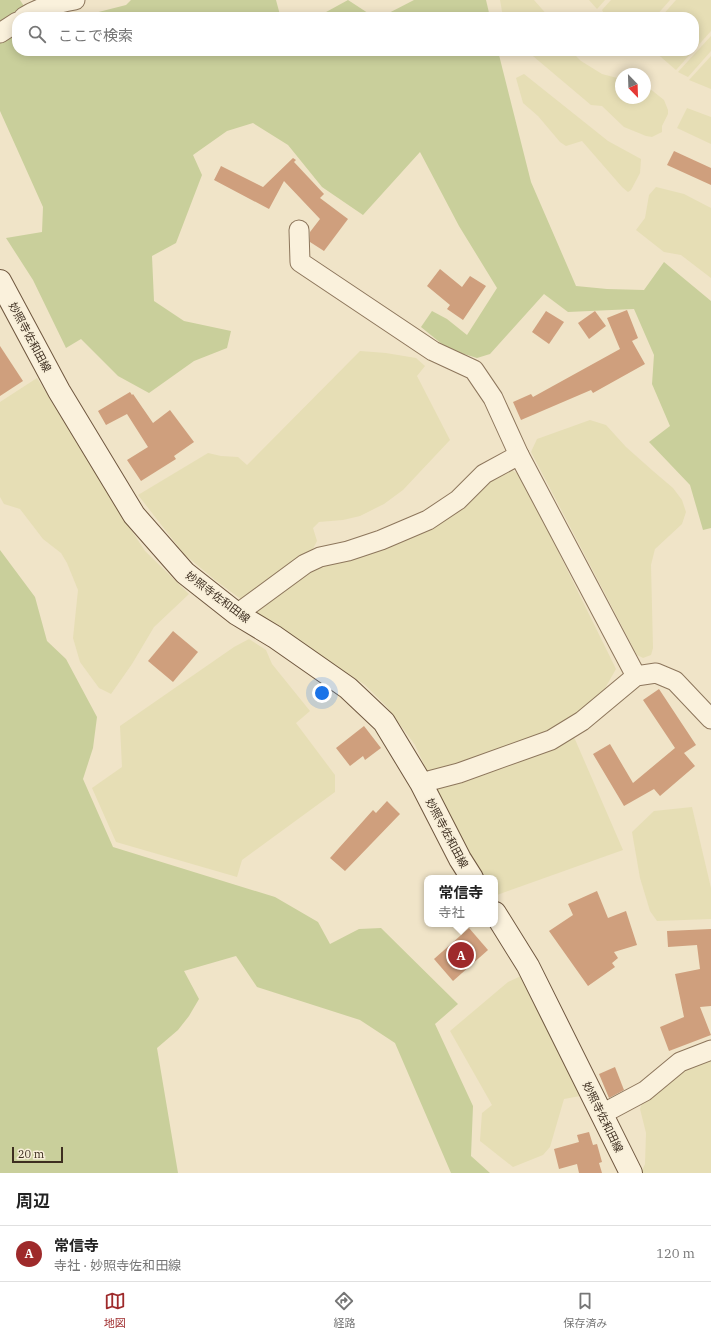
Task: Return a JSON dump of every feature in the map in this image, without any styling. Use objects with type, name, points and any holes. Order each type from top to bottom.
[{"type":"main road","name":"妙照寺佐和田線","points":[[0,281],[59,391],[134,515],[185,573],[237,614],[275,637],[348,688],[384,722],[421,783],[460,859],[470,875]]},
{"type":"main road","name":"妙照寺佐和田線","points":[[498,918],[528,966],[631,1173]]},
{"type":"street","points":[[31,12],[75,0]]},
{"type":"street","points":[[0,33],[12,25]]},
{"type":"street","points":[[298,230],[300,262],[433,351],[474,370],[493,398],[519,455],[636,676]]},
{"type":"street","points":[[237,614],[305,564],[320,557],[348,551],[382,540],[428,520],[458,500],[484,474],[519,455]]},
{"type":"street","points":[[421,783],[459,773],[552,740],[582,721],[636,676],[656,674],[675,681],[711,719]]},
{"type":"street","points":[[602,1114],[646,1091],[680,1062],[711,1050]]},
{"type":"shaded area","points":[[500,0],[534,0],[545,12],[502,12]]},
{"type":"shaded area","points":[[589,0],[605,0],[597,9]]},
{"type":"shaded area","points":[[611,0],[670,0],[659,12],[603,12],[602,10]]},
{"type":"shaded area","points":[[676,0],[711,0],[711,31],[699,44],[699,12],[665,12]]},
{"type":"shaded area","points":[[711,36],[711,51],[688,77],[678,72],[693,56],[699,56],[699,49]]},
{"type":"shaded area","points":[[533,56],[576,56],[581,61],[602,74],[615,77],[615,104],[651,104],[651,90],[664,100],[668,114],[662,126],[662,132],[652,137],[624,127],[602,106],[591,105]]},
{"type":"shaded area","points":[[660,56],[689,56],[676,70]]},
{"type":"shaded area","points":[[711,56],[711,89],[689,80]]},
{"type":"shaded area","points":[[524,74],[608,141],[641,159],[640,173],[631,190],[628,192],[622,187],[582,141],[566,146],[560,142],[538,116],[523,103],[516,78]]},
{"type":"shaded area","points":[[687,108],[711,117],[711,144],[677,128]]},
{"type":"shaded area","points":[[656,187],[684,194],[711,208],[711,278],[681,255],[664,252],[636,230],[645,218],[649,195]]},
{"type":"shaded area","points":[[360,351],[386,353],[416,358],[425,366],[417,376],[450,440],[403,490],[384,504],[360,516],[343,520],[319,522],[313,528],[317,541],[313,549],[242,600],[184,554],[138,495],[208,453],[221,456],[238,457],[247,465]]},
{"type":"shaded area","points":[[37,378],[145,551],[189,594],[154,627],[132,664],[111,694],[99,688],[80,662],[73,638],[78,590],[67,563],[61,553],[43,539],[20,509],[4,504],[0,497],[0,402]]},
{"type":"shaded area","points":[[590,420],[606,425],[626,447],[673,488],[682,500],[686,512],[682,524],[655,549],[651,565],[653,648],[651,655],[643,658],[637,655],[531,452],[537,439]]},
{"type":"shaded area","points":[[512,470],[521,476],[616,669],[604,690],[570,722],[551,736],[428,773],[415,745],[387,707],[365,685],[251,609],[320,564],[439,521],[500,474]]},
{"type":"shaded area","points":[[249,639],[266,650],[272,664],[310,711],[296,723],[335,775],[335,792],[242,860],[237,877],[116,842],[92,788],[122,767],[120,726],[234,647]]},
{"type":"shaded area","points":[[574,737],[623,850],[498,895],[498,875],[484,875],[462,841],[436,789],[551,750]]},
{"type":"shaded area","points":[[692,807],[711,888],[711,919],[657,921],[650,911],[640,878],[632,832],[654,811]]},
{"type":"shaded area","points":[[521,976],[542,1013],[580,1096],[564,1099],[550,1147],[543,1155],[513,1167],[480,1141],[482,1113],[492,1105],[450,1031],[508,982]]},
{"type":"shaded area","points":[[711,1058],[711,1173],[641,1173],[645,1164],[646,1133],[640,1109],[642,1103],[685,1068]]},
{"type":"green space","points":[[0,0],[20,0],[28,12],[12,12],[12,56],[499,56],[531,182],[576,286],[644,290],[664,262],[711,301],[711,528],[703,530],[690,485],[649,442],[670,426],[652,384],[654,355],[634,309],[568,312],[544,294],[490,354],[477,358],[448,349],[421,327],[432,311],[447,319],[467,335],[497,288],[459,226],[420,152],[363,215],[322,187],[288,145],[253,123],[227,131],[193,155],[202,175],[176,243],[152,256],[154,301],[184,321],[231,331],[227,348],[194,361],[149,393],[118,376],[81,339],[66,348],[33,280],[6,238],[42,232],[43,207],[0,111]]},
{"type":"green space","points":[[131,0],[276,0],[279,12],[99,12],[126,5]]},
{"type":"green space","points":[[348,0],[366,12],[326,12]]},
{"type":"green space","points":[[414,0],[486,0],[489,12],[391,12]]},
{"type":"green space","points":[[0,550],[35,597],[47,641],[66,659],[97,717],[93,748],[83,779],[113,847],[275,897],[318,922],[330,944],[359,929],[381,928],[458,1004],[435,1024],[473,1106],[471,1156],[490,1173],[451,1173],[395,1043],[360,1020],[257,987],[236,956],[184,971],[199,999],[189,1016],[178,1030],[157,1048],[178,1173],[0,1173]]},
{"type":"building","points":[[674,151],[711,168],[711,185],[667,165]]},
{"type":"building","points":[[293,158],[296,160],[294,162],[324,194],[320,198],[348,219],[324,251],[310,242],[310,232],[320,219],[284,181],[269,209],[214,180],[221,166],[263,187]]},
{"type":"building","points":[[440,269],[462,287],[470,276],[486,286],[463,320],[447,309],[450,305],[427,286]]},
{"type":"building","points":[[627,310],[638,338],[632,341],[645,364],[593,393],[591,390],[521,420],[513,402],[531,394],[533,397],[620,349],[607,318]]},
{"type":"building","points":[[546,311],[564,322],[549,344],[532,332]]},
{"type":"building","points":[[595,311],[606,326],[589,339],[578,323]]},
{"type":"building","points":[[0,346],[23,381],[0,396]]},
{"type":"building","points":[[130,392],[132,395],[133,394],[153,423],[170,410],[194,442],[174,456],[176,459],[141,481],[127,460],[148,447],[127,414],[106,425],[98,411]]},
{"type":"building","points":[[173,631],[198,652],[173,682],[148,661]]},
{"type":"building","points":[[659,689],[696,745],[684,753],[695,766],[660,796],[654,789],[624,806],[593,754],[610,744],[633,783],[675,748],[643,700]]},
{"type":"building","points":[[364,726],[381,748],[365,760],[363,756],[350,766],[336,748]]},
{"type":"building","points":[[387,801],[400,814],[345,871],[330,858],[373,810],[376,813]]},
{"type":"building","points":[[597,891],[608,918],[626,911],[637,945],[614,952],[618,958],[612,963],[615,967],[588,986],[549,931],[573,915],[568,904]]},
{"type":"building","points":[[469,928],[488,950],[453,981],[434,959]]},
{"type":"building","points":[[711,929],[711,1006],[700,1007],[711,1035],[669,1051],[660,1027],[684,1017],[675,974],[700,969],[697,945],[668,947],[667,931]]},
{"type":"building","points":[[615,1067],[624,1090],[609,1098],[599,1074]]},
{"type":"building","points":[[589,1132],[593,1145],[597,1144],[602,1162],[599,1163],[602,1173],[579,1173],[577,1164],[559,1169],[554,1149],[579,1142],[577,1135]]},
{"type":"place","name":"常信寺","points":[[461,955]]}]
